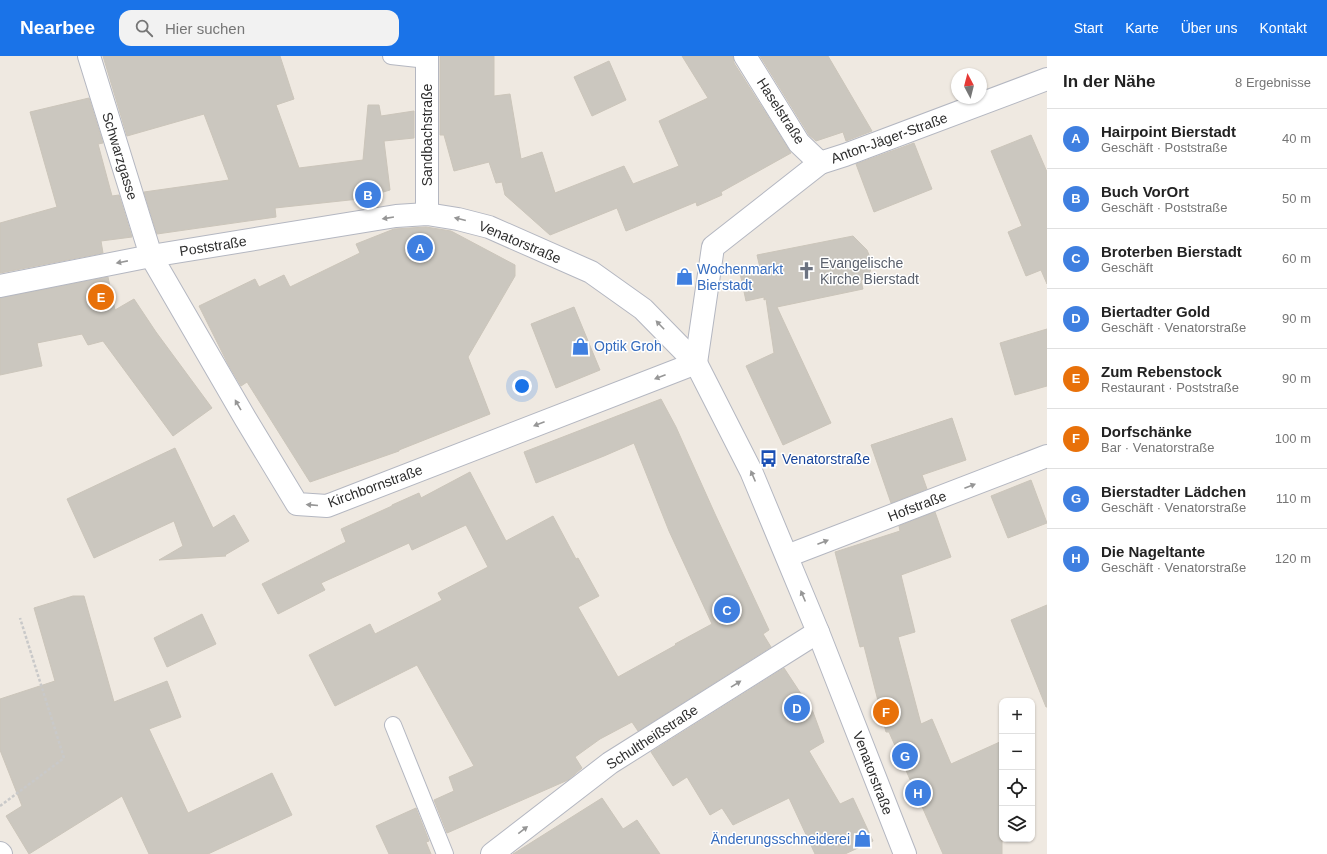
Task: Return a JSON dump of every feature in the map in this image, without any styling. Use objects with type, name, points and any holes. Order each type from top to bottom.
[{"type":"street","name":"Schwarzgasse","points":[[89,56],[151,256]]},
{"type":"street","name":"Haselstraße","points":[[745,56],[800,143],[820,163]]},
{"type":"street","name":"Sandbachstraße","points":[[427,58],[427,214]]},
{"type":"street","name":"Anton-Jäger-Straße","points":[[820,163],[1047,79]]},
{"type":"street","points":[[696,363],[713,247],[820,163]]},
{"type":"street","name":"Poststraße","points":[[0,286],[151,256],[396,216],[427,214]]},
{"type":"street","name":"Venatorstraße","points":[[427,214],[458,218],[489,227],[591,272],[644,308],[696,363],[751,471],[818,632],[905,854]]},
{"type":"street","name":"Kirchbornstraße","points":[[151,256],[297,504],[327,506],[696,363]]},
{"type":"street","name":"Hofstraße","points":[[786,556],[1047,456]]},
{"type":"street","name":"Schultheißstraße","points":[[492,854],[610,763],[818,632]]},
{"type":"lane","points":[[391,56],[427,58]]},
{"type":"lane","points":[[393,726],[445,854]]},
{"type":"path","points":[[0,806],[64,758],[20,618]]},
{"type":"building","points":[[103,56],[280,56],[294,99],[276,105],[299,168],[363,160],[368,105],[379,105],[381,116],[414,111],[414,138],[384,141],[390,190],[359,199],[275,208],[276,217],[157,234],[144,192],[229,180],[204,114],[127,136]]},
{"type":"building","points":[[440,56],[494,56],[494,96],[510,94],[521,159],[542,152],[555,193],[624,166],[633,184],[679,166],[659,121],[708,98],[682,56],[733,56],[734,63],[791,153],[721,192],[722,195],[697,206],[696,202],[626,231],[617,208],[550,235],[505,195],[502,182],[496,183],[489,162],[454,171],[444,135],[440,135]]},
{"type":"building","points":[[760,56],[828,56],[872,131],[846,141],[843,132],[816,141],[809,135]]},
{"type":"building","points":[[609,61],[626,100],[592,116],[574,77]]},
{"type":"building","points":[[89,98],[103,143],[98,144],[112,196],[119,195],[132,237],[101,241],[103,253],[0,273],[0,223],[57,207],[30,112]]},
{"type":"building","points":[[1031,135],[1047,172],[1047,284],[1041,270],[1026,276],[1008,232],[1022,226],[991,151]]},
{"type":"building","points":[[914,143],[932,189],[874,212],[856,164]]},
{"type":"building","points":[[426,227],[451,231],[515,265],[515,276],[468,357],[490,414],[399,451],[310,482],[247,382],[241,386],[228,364],[199,306],[255,279],[259,287],[284,275],[290,287],[360,253],[356,244],[394,229]]},
{"type":"building","points":[[853,236],[867,250],[872,262],[870,272],[861,281],[863,289],[777,307],[831,423],[783,445],[746,366],[774,353],[766,299],[764,300],[764,297],[746,301],[740,273],[760,268],[757,255]]},
{"type":"building","points":[[108,277],[115,310],[134,299],[156,332],[212,408],[173,436],[103,341],[88,345],[82,334],[37,343],[42,366],[0,375],[0,298]]},
{"type":"building","points":[[574,307],[600,370],[556,388],[531,324]]},
{"type":"building","points":[[1047,329],[1047,386],[1015,395],[1000,343]]},
{"type":"building","points":[[661,399],[676,427],[769,630],[763,634],[771,647],[638,731],[632,722],[600,739],[575,757],[582,768],[568,780],[447,833],[434,800],[454,791],[449,777],[474,766],[417,665],[335,706],[309,655],[370,624],[375,634],[442,600],[438,593],[488,567],[466,525],[412,550],[409,543],[321,583],[325,590],[278,614],[262,584],[346,542],[341,529],[419,493],[421,498],[470,472],[506,541],[553,516],[576,559],[578,558],[599,596],[578,607],[618,677],[712,624],[669,531],[634,443],[536,483],[524,452]]},
{"type":"building","points":[[952,418],[966,460],[922,475],[927,489],[891,503],[871,445]]},
{"type":"building","points":[[175,448],[213,528],[234,515],[249,541],[225,555],[226,556],[159,560],[183,546],[174,521],[94,558],[67,499]]},
{"type":"building","points":[[1031,480],[1047,523],[1008,538],[991,496]]},
{"type":"building","points":[[935,512],[951,557],[901,575],[915,632],[898,637],[921,724],[932,719],[951,764],[999,742],[999,842],[1002,842],[1002,854],[943,854],[889,732],[886,732],[864,646],[860,647],[835,552],[900,531],[899,526]]},
{"type":"building","points":[[73,596],[84,596],[114,702],[167,681],[181,717],[149,729],[188,813],[272,773],[292,815],[208,854],[149,854],[122,796],[29,854],[6,816],[22,806],[0,750],[0,699],[55,681],[34,608]]},
{"type":"building","points":[[1047,605],[1047,707],[1046,707],[1011,620]]},
{"type":"building","points":[[202,614],[216,644],[167,667],[154,638]]},
{"type":"building","points":[[784,668],[813,712],[824,742],[809,751],[840,804],[853,798],[873,841],[845,854],[815,854],[789,798],[733,825],[722,808],[710,815],[687,777],[673,786],[651,752]]},
{"type":"building","points":[[602,798],[623,829],[637,820],[660,854],[513,854]]},
{"type":"building","points":[[416,808],[429,841],[426,842],[431,854],[389,854],[376,826]]},
{"type":"place","name":"Buch VorOrt","points":[[368,195]]},
{"type":"place","name":"Hairpoint Bierstadt","points":[[420,248]]},
{"type":"place","name":"Evangelische Kirche Bierstadt","points":[[807,271]]},
{"type":"place","name":"Wochenmarkt Bierstadt","points":[[684,277]]},
{"type":"place","name":"Zum Rebenstock","points":[[101,297]]},
{"type":"place","name":"Optik Groh","points":[[581,346]]},
{"type":"place","name":"Venatorstraße","points":[[769,459]]},
{"type":"place","name":"Broterben Bierstadt","points":[[727,610]]},
{"type":"place","name":"Biertadter Gold","points":[[797,708]]},
{"type":"place","name":"Dorfschänke","points":[[886,712]]},
{"type":"place","name":"Bierstadter Lädchen","points":[[905,756]]},
{"type":"place","name":"Die Nageltante","points":[[918,793]]},
{"type":"place","name":"Änderungsschneiderei","points":[[863,839]]}]
